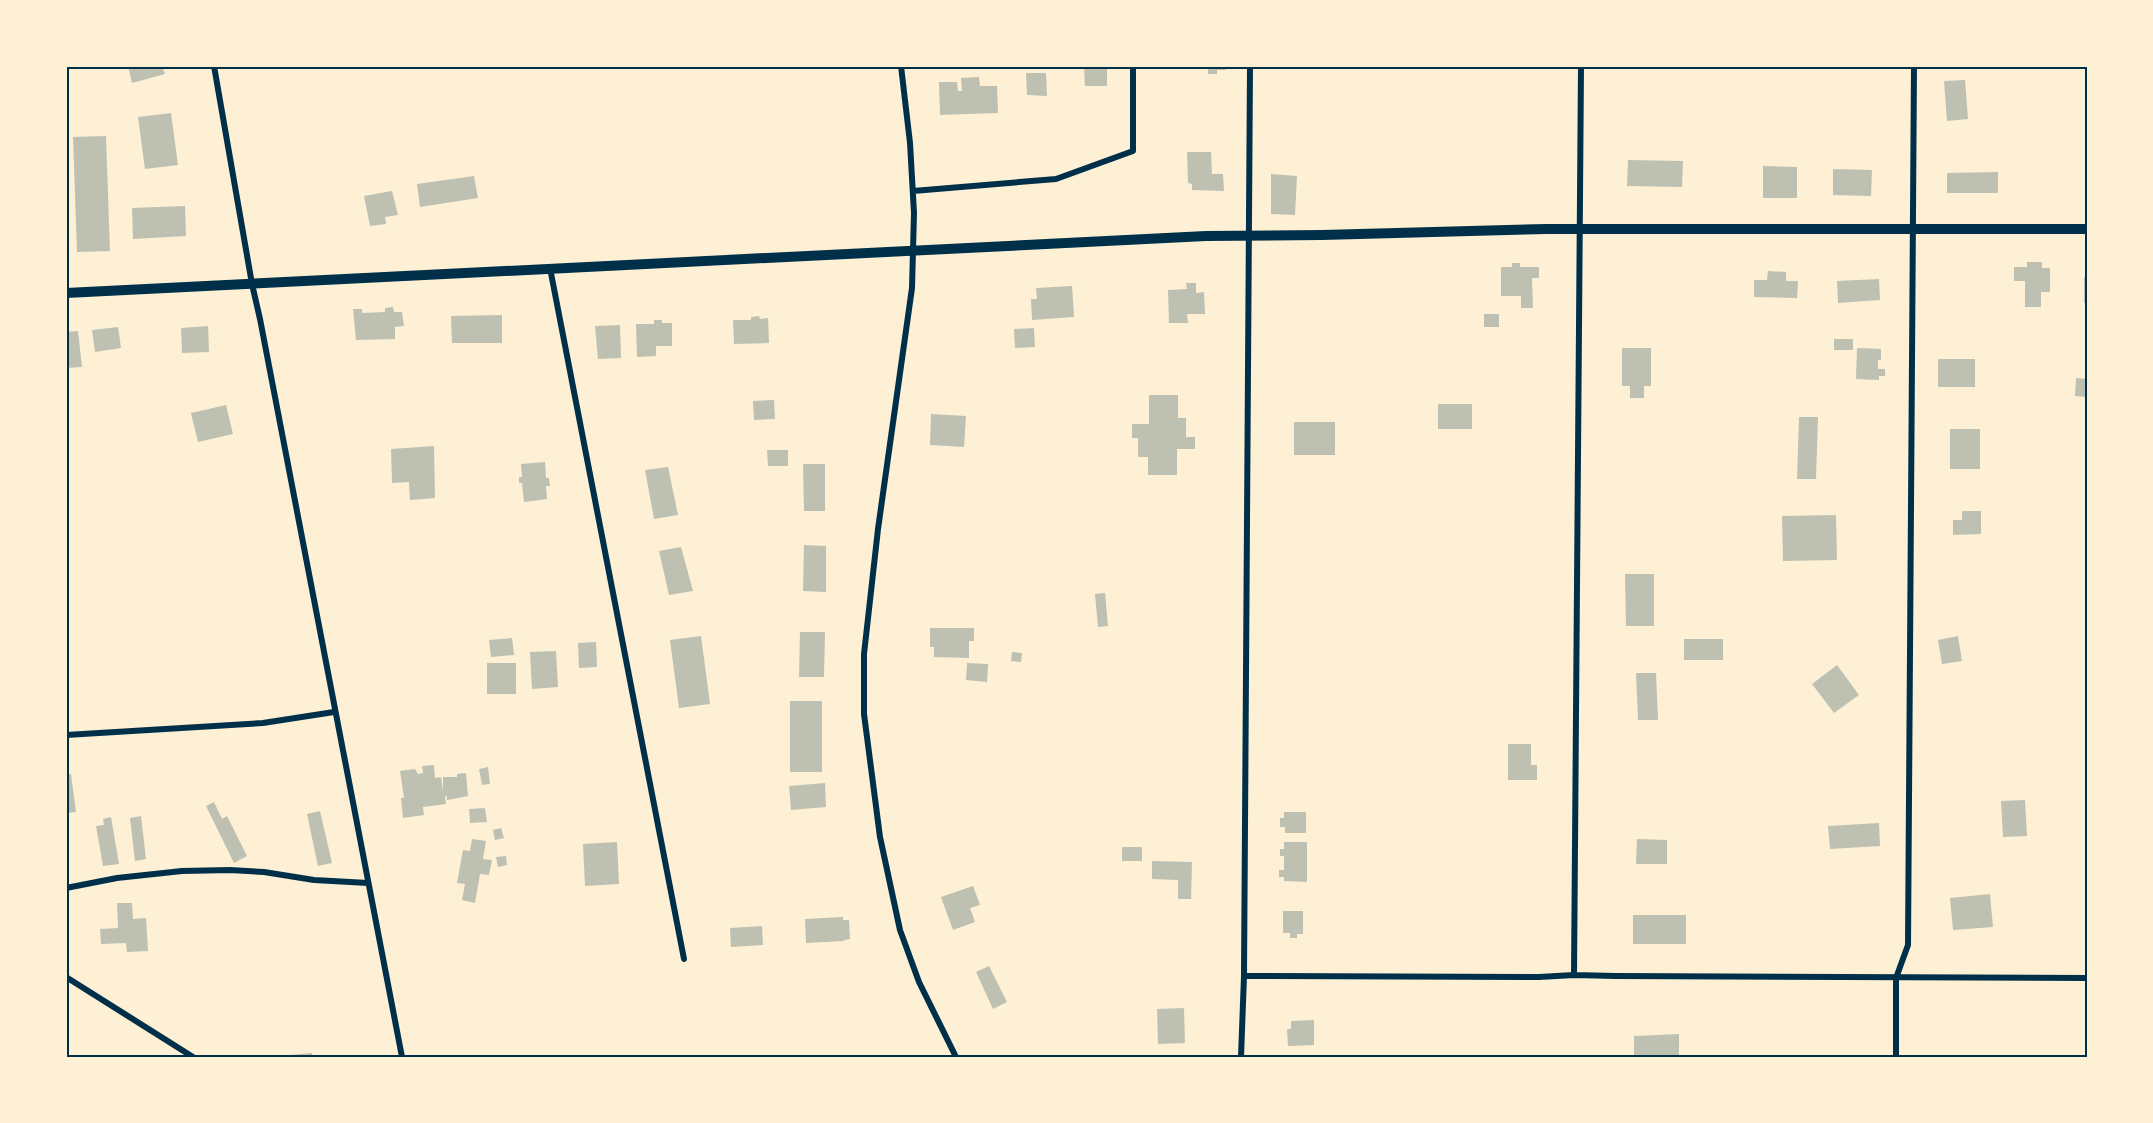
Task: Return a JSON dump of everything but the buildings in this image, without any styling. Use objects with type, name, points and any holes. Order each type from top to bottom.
[{"type":"street","points":[[214,66],[252,284],[402,1057]]},
{"type":"street","points":[[901,66],[913,191],[912,288],[878,529],[864,654],[864,714],[880,837],[900,930],[919,982],[956,1057]]},
{"type":"street","points":[[913,191],[1056,179],[1133,151],[1133,66]]},
{"type":"street","points":[[1241,1057],[1244,976],[1250,66]]},
{"type":"street","points":[[1575,975],[1581,66]]},
{"type":"street","points":[[1896,1057],[1896,978],[1908,945],[1914,66]]},
{"type":"street","points":[[66,293],[550,267],[1249,235],[1546,229],[2087,229]]},
{"type":"street","points":[[550,267],[684,959]]},
{"type":"street","points":[[66,735],[263,723],[334,712]]},
{"type":"street","points":[[66,888],[117,878],[182,871],[220,870],[264,872],[314,880],[368,883]]},
{"type":"street","points":[[1244,976],[2087,978]]},
{"type":"street","points":[[66,977],[193,1057]]}]
